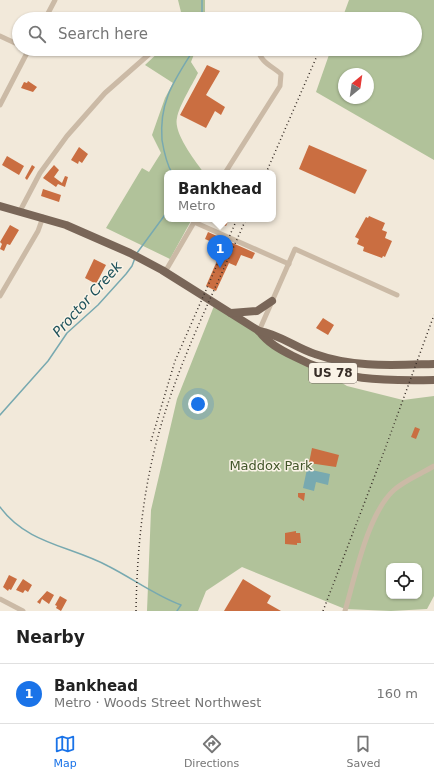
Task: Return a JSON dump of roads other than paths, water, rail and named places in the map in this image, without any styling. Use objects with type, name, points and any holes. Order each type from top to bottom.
[{"type":"main road","name":"US 78","points":[[0,206],[43,217],[75,228],[130,252],[165,272],[258,331],[266,341],[310,365],[334,373],[358,378],[385,381],[434,380]]},
{"type":"main road","points":[[230,313],[257,311],[272,301]]},
{"type":"main road","name":"US 78","points":[[258,331],[270,332],[286,342],[314,354],[348,363],[377,365],[434,364]]},
{"type":"street","points":[[49,12],[55,0]]},
{"type":"street","points":[[0,36],[12,42]]},
{"type":"street","points":[[0,105],[25,56]]},
{"type":"street","points":[[20,211],[40,173],[67,136],[105,93],[147,56]]},
{"type":"street","points":[[227,170],[280,86],[281,74],[265,62],[260,56]]},
{"type":"street","points":[[0,296],[38,231],[43,217]]},
{"type":"street","points":[[165,272],[194,222]]},
{"type":"street","points":[[197,222],[289,264]]},
{"type":"street","points":[[258,331],[295,249],[397,295]]},
{"type":"street","points":[[345,611],[363,548],[383,502],[395,489],[434,466]]},
{"type":"street","points":[[0,599],[23,611]]},
{"type":"water","points":[[307,469],[330,474],[328,485],[316,482],[314,491],[303,488]]},
{"type":"waterway","name":"Proctor Creek","points":[[202,0],[202,12]]},
{"type":"waterway","name":"Proctor Creek","points":[[170,170],[164,153],[162,140],[163,114],[169,92],[190,56]]},
{"type":"waterway","name":"Proctor Creek","points":[[137,253],[164,216]]},
{"type":"waterway","name":"Proctor Creek","points":[[0,415],[48,361],[67,333],[98,305],[126,274],[132,266],[135,258]]},
{"type":"waterway","name":"Proctor Creek","points":[[0,507],[11,519],[36,537],[94,559],[117,571],[162,597],[181,605],[177,611]]},
{"type":"railway","points":[[267,170],[317,56]]},
{"type":"railway","points":[[151,441],[175,361],[236,222]]},
{"type":"railway","points":[[136,611],[138,565],[145,496],[160,429],[178,375],[245,222]]},
{"type":"railway","points":[[323,611],[434,315]]},
{"type":"place","name":"Bankhead","points":[[220,268]]},
{"type":"park label","name":"Maddox Park","points":[[271,465]]}]
